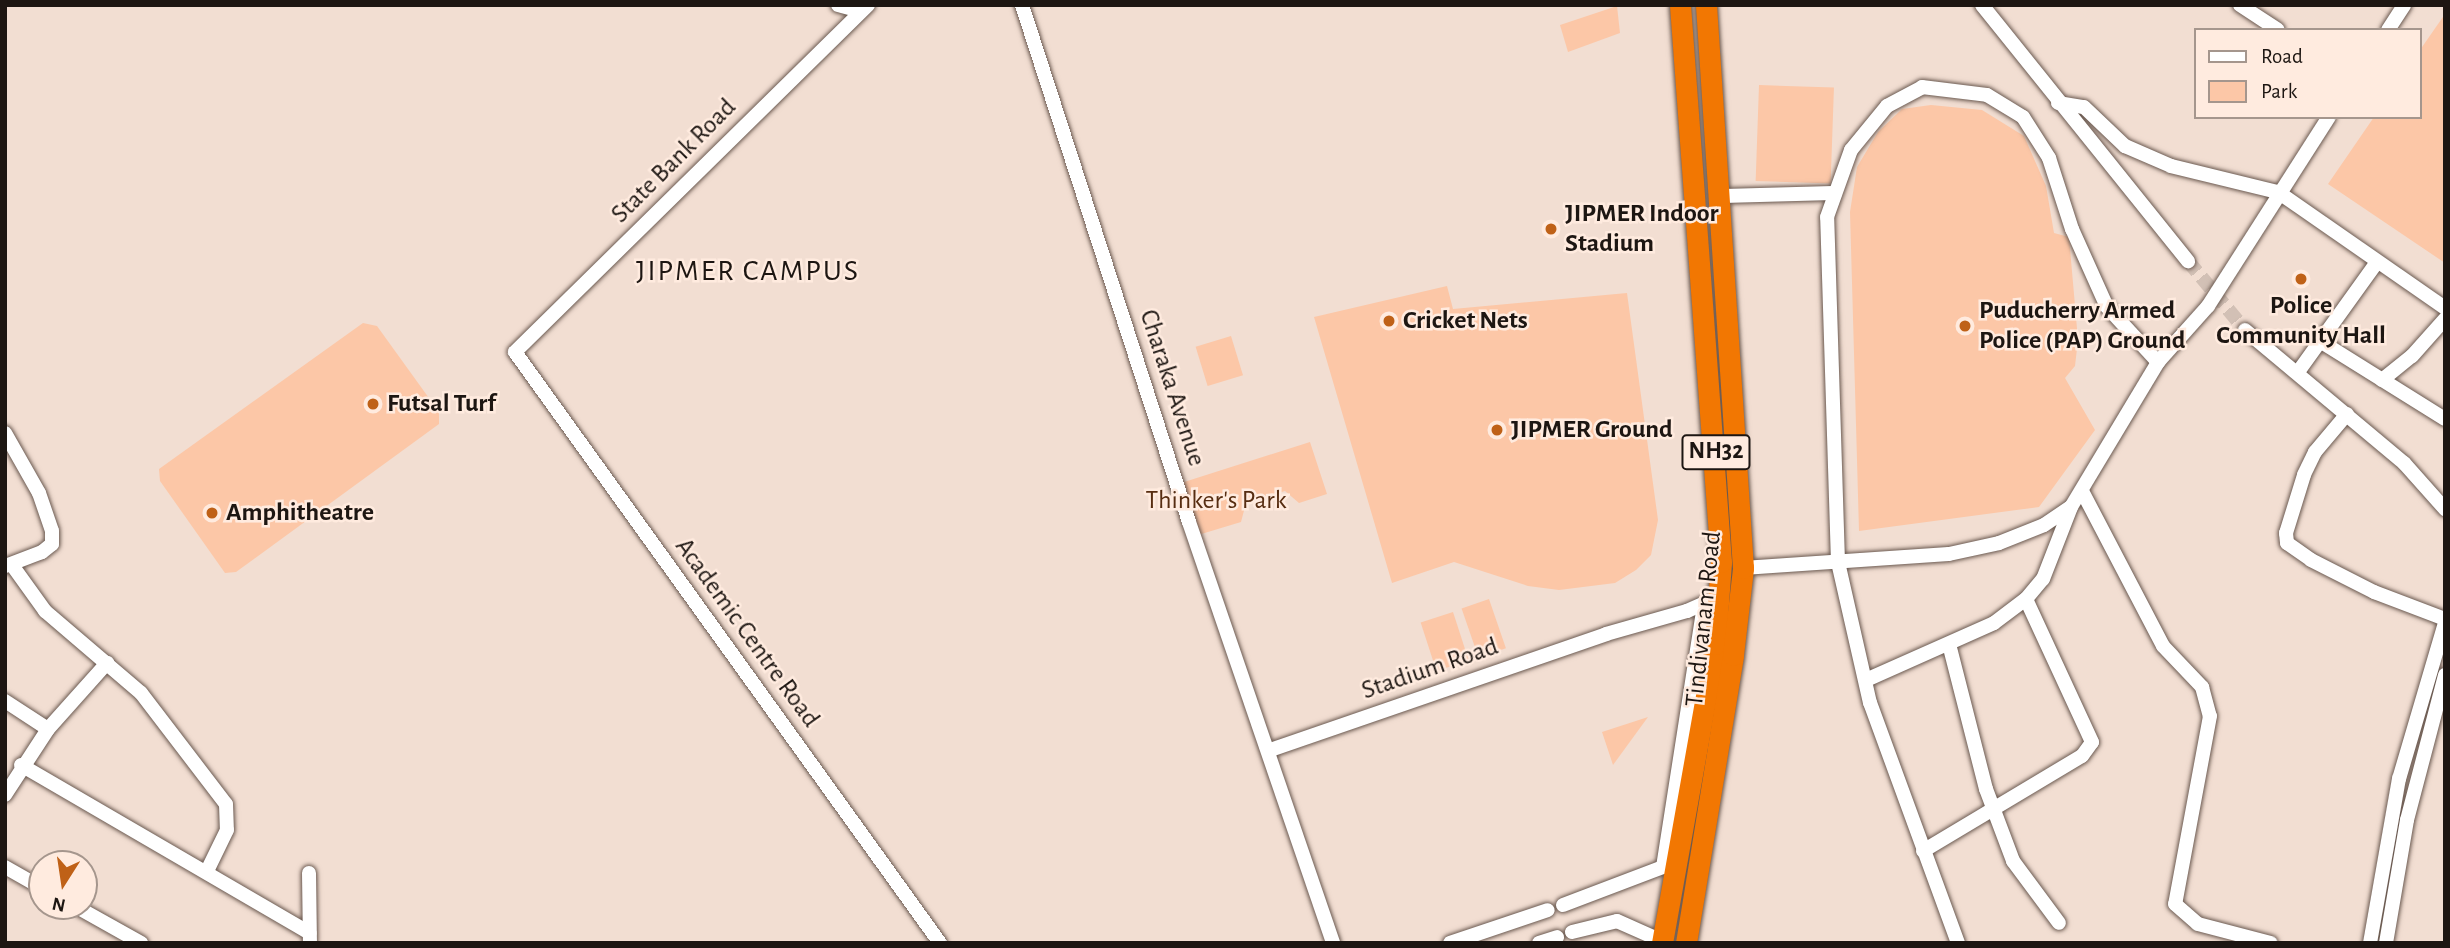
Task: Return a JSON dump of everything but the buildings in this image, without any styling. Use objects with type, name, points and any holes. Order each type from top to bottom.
[{"type":"highway","name":"NH32","points":[[1662,942],[1712,600],[1720,507],[1680,5]]},
{"type":"highway","name":"Tindivanam Road","points":[[1686,943],[1743,568],[1721,196],[1706,5]]},
{"type":"highway","points":[[1697,197],[1721,196]]},
{"type":"street","points":[[838,5],[864,8]]},
{"type":"street","name":"Charaka Avenue","points":[[1022,5],[1189,522],[1333,943]]},
{"type":"street","points":[[1982,5],[2058,103],[2188,261]]},
{"type":"street","points":[[2240,5],[2275,28]]},
{"type":"street","points":[[2389,28],[2404,5]]},
{"type":"street","name":"State Bank Road","points":[[514,352],[864,8]]},
{"type":"street","points":[[1958,943],[1923,851],[1866,680],[1838,562],[1828,218],[1851,150],[1887,106],[1922,87],[1987,95],[2023,117],[2049,158],[2072,229],[2107,307],[2158,362]]},
{"type":"street","points":[[2058,103],[2084,107],[2125,146],[2171,166],[2278,192],[2445,307]]},
{"type":"street","points":[[1866,680],[1994,623],[2026,599],[2043,579],[2071,507],[2158,362],[2208,306],[2278,192],[2328,119]]},
{"type":"street","points":[[1721,196],[1835,193]]},
{"type":"street","points":[[2298,372],[2377,262]]},
{"type":"street","points":[[2382,380],[2412,356],[2445,319]]},
{"type":"street","points":[[2245,330],[2404,463],[2445,509]]},
{"type":"street","points":[[2320,341],[2445,419]]},
{"type":"street","name":"Academic Centre Road","points":[[514,352],[940,943]]},
{"type":"street","points":[[2347,414],[2315,452],[2304,475],[2286,533],[2287,543],[2311,560],[2374,592],[2445,621],[2399,779],[2370,943]]},
{"type":"street","points":[[5,433],[10,455],[49,514],[52,544],[9,565],[35,601],[142,693],[226,804],[228,830],[208,871]]},
{"type":"street","points":[[2082,491],[2139,605],[2163,646],[2202,687],[2210,716],[2175,904],[2198,924],[2272,943]]},
{"type":"street","points":[[1743,568],[1949,554],[1999,543],[2044,525],[2071,507]]},
{"type":"street","points":[[1923,851],[2082,756],[2092,742],[2026,599]]},
{"type":"street","points":[[1563,905],[1663,867],[1712,600]]},
{"type":"street","name":"Stadium Road","points":[[1269,750],[1712,600]]},
{"type":"street","points":[[1949,644],[1994,810],[2013,861],[2059,923]]},
{"type":"street","points":[[5,795],[21,765],[47,729],[107,663]]},
{"type":"street","points":[[2386,943],[2407,820],[2445,675]]},
{"type":"street","points":[[5,701],[47,729]]},
{"type":"street","points":[[21,765],[208,871],[310,938]]},
{"type":"street","points":[[5,867],[28,880]]},
{"type":"street","points":[[309,873],[310,938]]},
{"type":"street","points":[[1450,943],[1548,910]]},
{"type":"street","points":[[98,919],[141,943]]},
{"type":"street","points":[[1573,932],[1617,921],[1662,942]]},
{"type":"street","points":[[1539,943],[1557,937]]},
{"type":"green space","points":[[1617,6],[1620,33],[1568,52],[1560,25]]},
{"type":"green space","points":[[2445,14],[2445,263],[2328,184],[2373,119],[2422,119],[2422,47]]},
{"type":"green space","points":[[1759,85],[1834,88],[1831,184],[1756,181]]},
{"type":"green space","name":"Puducherry Armed Police (PAP) Ground","points":[[1931,105],[1982,110],[2024,136],[2046,186],[2054,233],[2069,237],[2078,340],[2075,366],[2065,378],[2095,430],[2039,507],[1859,531],[1850,212],[1857,167],[1878,132],[1902,109]]},
{"type":"green space","name":"JIPMER Ground","points":[[1447,286],[1453,309],[1627,293],[1658,520],[1651,555],[1636,570],[1615,583],[1559,590],[1528,586],[1454,562],[1392,583],[1314,317]]},
{"type":"green space","points":[[363,323],[377,326],[439,412],[439,424],[236,572],[225,573],[160,481],[159,469]]},
{"type":"green space","points":[[1231,336],[1243,375],[1208,386],[1196,347]]},
{"type":"green space","name":"Thinker's Park","points":[[1310,442],[1327,494],[1299,503],[1285,491],[1246,503],[1241,522],[1198,535],[1181,483]]},
{"type":"green space","points":[[1489,599],[1506,648],[1479,658],[1462,608]]},
{"type":"green space","points":[[1453,612],[1469,661],[1436,671],[1421,623]]},
{"type":"green space","points":[[1648,717],[1613,765],[1602,732]]},
{"type":"tunnel","points":[[2188,261],[2245,330]]},
{"type":"place","name":"JIPMER Indoor Stadium","points":[[1551,229]]},
{"type":"place","name":"Police Community Hall","points":[[2301,279]]},
{"type":"place","name":"Cricket Nets","points":[[1389,321]]},
{"type":"place","name":"Puducherry Armed Police (PAP) Ground","points":[[1965,326]]},
{"type":"place","name":"Futsal Turf","points":[[373,404]]},
{"type":"place","name":"JIPMER Ground","points":[[1497,430]]},
{"type":"place","name":"Amphitheatre","points":[[212,513]]},
{"type":"district","name":"JIPMER CAMPUS","points":[[748,271]]}]
